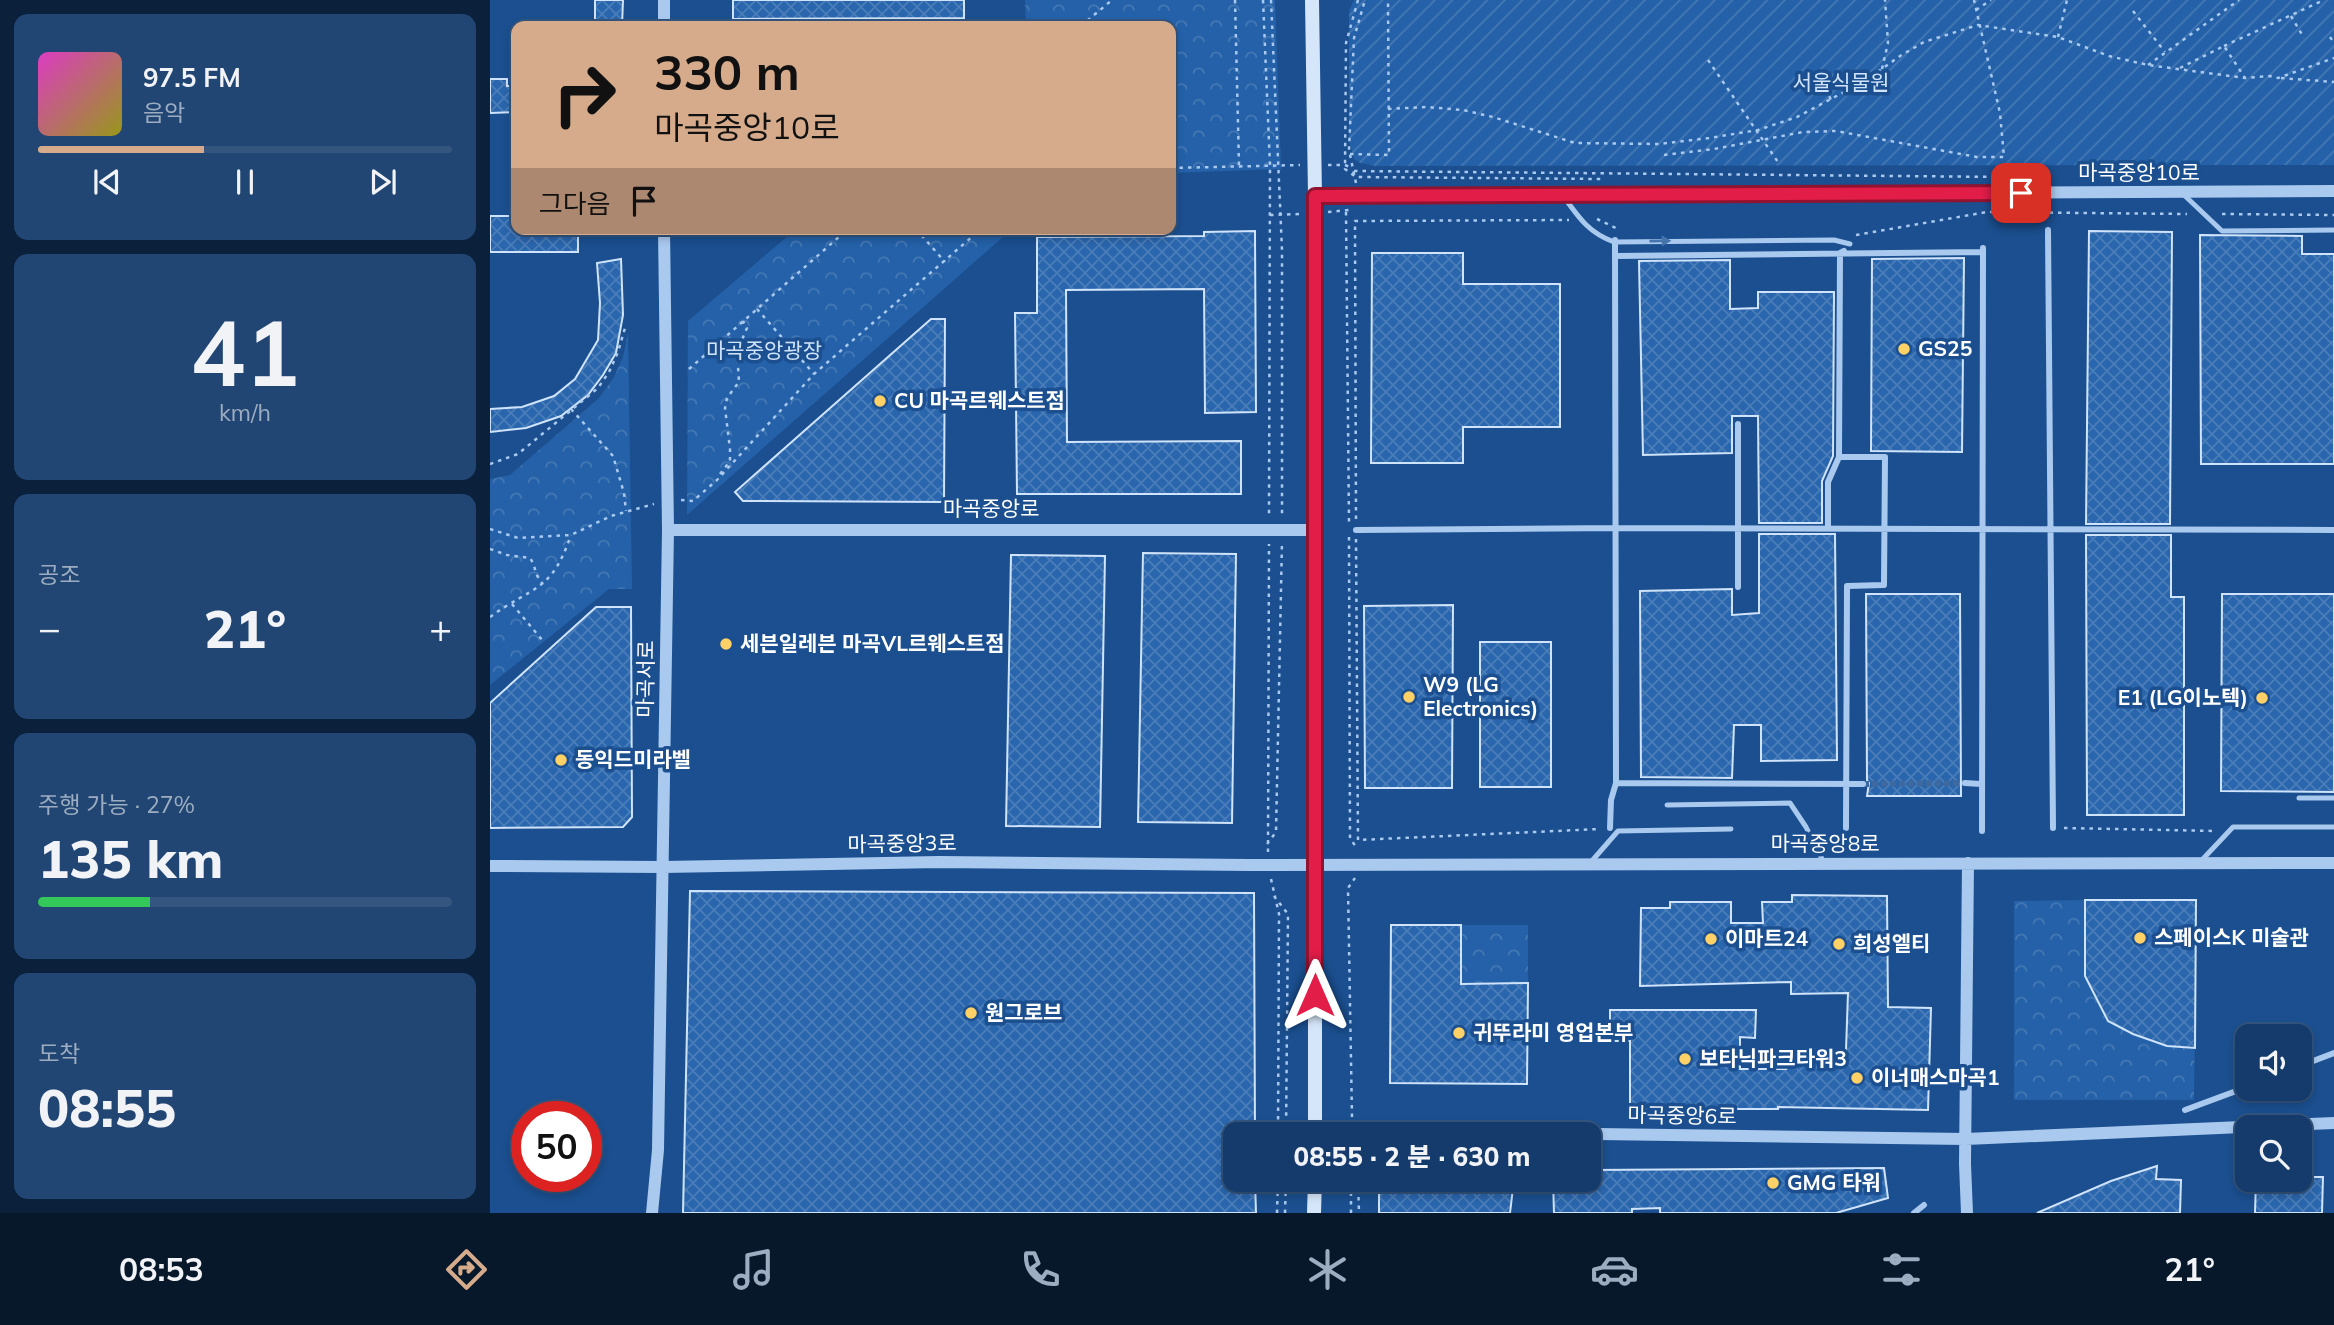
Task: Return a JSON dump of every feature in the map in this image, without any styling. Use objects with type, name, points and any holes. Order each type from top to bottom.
[{"type":"main road","points":[[1312,0],[1315,196],[1315,1122]]},
{"type":"main road","points":[[1314,1192],[1314,1213]]},
{"type":"street","points":[[664,0],[664,21]]},
{"type":"street","name":"마곡중앙10로","points":[[1315,196],[2334,191]]},
{"type":"street","points":[[2048,230],[2053,828]]},
{"type":"street","name":"마곡서로","points":[[652,1213],[658,1150],[668,530],[664,235]]},
{"type":"street","points":[[1610,828],[1611,800],[1616,783],[1615,241]]},
{"type":"street","points":[[1615,256],[1983,249],[1982,831]]},
{"type":"street","points":[[1828,528],[1828,482],[1839,457],[1842,252]]},
{"type":"street","points":[[1738,424],[1738,587]]},
{"type":"street","points":[[1839,457],[1885,457],[1884,585],[1847,586],[1846,828]]},
{"type":"street","name":"마곡중앙로","points":[[668,530],[1315,530]]},
{"type":"street","points":[[1356,530],[2334,530]]},
{"type":"street","points":[[1616,783],[1863,784]]},
{"type":"street","points":[[1965,783],[1981,784]]},
{"type":"street","name":"마곡중앙3로","points":[[490,866],[663,867],[939,862],[1315,865]]},
{"type":"street","points":[[1968,863],[1968,1213]]},
{"type":"street","name":"마곡중앙8로","points":[[1315,865],[2334,863]]},
{"type":"street","points":[[2312,1061],[2334,1052]]},
{"type":"street","points":[[2185,1110],[2235,1091]]},
{"type":"street","name":"마곡중앙6로","points":[[1601,1135],[1966,1139],[2334,1123]]},
{"type":"street","points":[[1914,1213],[1924,1205]]},
{"type":"lane","points":[[2181,192],[2222,231],[2334,230]]},
{"type":"lane","points":[[1562,195],[1581,220],[1598,236],[1615,241],[1834,240],[1850,244]]},
{"type":"lane","points":[[2299,798],[2334,798]]},
{"type":"lane","points":[[1667,804],[1790,803],[1824,863]]},
{"type":"lane","points":[[2200,863],[2233,827],[2334,827]]},
{"type":"lane","points":[[1589,864],[1618,831],[1731,829]]},
{"type":"path","points":[[1087,21],[1112,0]]},
{"type":"path","points":[[1236,0],[1239,165]]},
{"type":"path","points":[[1263,0],[1270,166],[1276,530],[1276,832],[1267,844],[1276,530],[1282,250],[1271,0]]},
{"type":"path","points":[[1358,0],[1346,43],[1345,169],[1356,177],[1350,154],[1354,38],[1365,0]]},
{"type":"path","points":[[1350,154],[1389,155],[1388,0]]},
{"type":"path","points":[[1881,70],[1888,43],[1885,0]]},
{"type":"path","points":[[1664,155],[1804,132],[1836,131],[1977,157],[2004,158],[2000,113],[1974,0]]},
{"type":"path","points":[[1976,10],[1991,0]]},
{"type":"path","points":[[2058,37],[2067,0]]},
{"type":"path","points":[[2148,65],[2239,0]]},
{"type":"path","points":[[2178,69],[2324,0]]},
{"type":"path","points":[[2133,11],[2165,52]]},
{"type":"path","points":[[2291,16],[2304,38]]},
{"type":"path","points":[[1388,109],[1426,107],[1462,110],[1574,143],[1659,144],[1758,130],[1797,117],[1831,100],[1924,42],[1978,24],[2058,37],[2109,56],[2148,65],[2245,78],[2270,76],[2334,82]]},
{"type":"path","points":[[2330,37],[2334,43]]},
{"type":"path","points":[[2224,46],[2245,78]]},
{"type":"path","points":[[2278,78],[2334,58]]},
{"type":"path","points":[[1708,60],[1780,165]]},
{"type":"path","points":[[1819,73],[1831,100]]},
{"type":"path","points":[[1345,165],[1353,170],[2004,177]]},
{"type":"path","points":[[1176,168],[1270,166]]},
{"type":"path","points":[[1354,206],[1355,221]]},
{"type":"path","points":[[1847,235],[1860,235],[1987,212],[2334,215]]},
{"type":"path","points":[[1595,218],[1620,230]]},
{"type":"path","points":[[689,369],[841,235]]},
{"type":"path","points":[[921,235],[944,262]]},
{"type":"path","points":[[490,529],[517,538],[572,535],[611,516],[668,499],[692,501],[716,480],[814,374],[974,235]]},
{"type":"path","points":[[757,309],[814,374]]},
{"type":"path","points":[[716,480],[730,461],[725,408],[727,398],[739,382],[737,351],[747,328],[743,321]]},
{"type":"path","points":[[490,464],[518,454],[598,388],[618,352],[625,328]]},
{"type":"path","points":[[571,409],[613,456],[624,493],[626,512]]},
{"type":"path","points":[[490,617],[544,584],[560,564],[572,535]]},
{"type":"path","points":[[490,549],[507,555],[530,558],[534,564],[535,575],[544,584]]},
{"type":"path","points":[[512,604],[543,641]]},
{"type":"path","points":[[2053,828],[2230,831]]},
{"type":"path","points":[[1356,846],[1358,840]]},
{"type":"path","points":[[1350,1115],[1348,888],[1356,877]]},
{"type":"path","points":[[1278,1122],[1279,914],[1272,893],[1288,914],[1286,1122]]},
{"type":"path","points":[[1277,1213],[1278,1192]]},
{"type":"path","points":[[1285,1213],[1286,1192]]},
{"type":"path","points":[[1351,1192],[1351,1213]]},
{"type":"path","points":[[1359,1192],[1359,1213]]},
{"type":"green space","points":[[1025,0],[1275,0],[1281,169],[1176,173],[1176,21],[1026,21]]},
{"type":"green space","name":"서울식물원","points":[[1354,0],[2334,0],[2334,165],[1375,166],[1354,159],[1349,140],[1349,11]]},
{"type":"green space","name":"마곡중앙광장","points":[[789,235],[1005,235],[687,515],[688,321]]},
{"type":"green space","points":[[628,333],[632,589],[609,589],[490,685],[490,479],[510,475],[599,398],[614,377],[623,357]]},
{"type":"green space","points":[[2196,900],[2194,1100],[2014,1100],[2014,901]]},
{"type":"green space","points":[[1461,925],[1528,925],[1528,983],[1461,984]]},
{"type":"building","points":[[595,0],[623,0],[622,21],[595,21]]},
{"type":"building","points":[[733,0],[964,0],[964,18],[733,19]]},
{"type":"building","points":[[490,79],[507,79],[507,86],[511,86],[511,112],[490,113]]},
{"type":"building","points":[[490,216],[511,216],[511,235],[578,235],[578,252],[490,252]]},
{"type":"building","points":[[1255,231],[1256,412],[1205,413],[1204,289],[1066,290],[1067,442],[1241,441],[1241,494],[1017,494],[1015,313],[1037,313],[1037,237],[1204,236],[1204,232]]},
{"type":"building","points":[[2089,231],[2172,232],[2170,524],[2086,524]]},
{"type":"building","points":[[2200,235],[2302,236],[2302,254],[2334,254],[2334,464],[2201,464]]},
{"type":"building","points":[[1372,253],[1463,253],[1463,284],[1560,284],[1560,427],[1463,427],[1463,463],[1371,463]]},
{"type":"building","points":[[1964,258],[1962,452],[1871,451],[1872,259]]},
{"type":"building","points":[[621,259],[623,315],[616,353],[588,395],[561,416],[526,428],[490,432],[490,409],[522,407],[554,396],[575,379],[598,340],[600,303],[597,263]]},
{"type":"building","points":[[1730,260],[1730,309],[1758,308],[1758,292],[1834,292],[1833,456],[1822,481],[1822,523],[1759,523],[1758,416],[1732,416],[1732,453],[1643,455],[1639,261]]},
{"type":"building","points":[[931,319],[945,319],[944,502],[743,501],[735,492]]},
{"type":"building","points":[[1759,534],[1835,534],[1837,760],[1761,761],[1761,725],[1734,725],[1732,778],[1641,777],[1640,591],[1732,589],[1732,615],[1759,613]]},
{"type":"building","points":[[2086,535],[2171,535],[2171,597],[2184,597],[2184,815],[2087,815]]},
{"type":"building","points":[[1143,553],[1236,554],[1232,823],[1138,822]]},
{"type":"building","points":[[1011,555],[1105,556],[1100,827],[1006,826]]},
{"type":"building","points":[[1866,594],[1960,594],[1961,796],[1867,796]]},
{"type":"building","name":"E1 (LG이노텍)","points":[[2222,594],[2334,594],[2334,792],[2221,791]]},
{"type":"building","name":"W9 (LG Electronics)","points":[[1453,605],[1452,788],[1365,788],[1364,606]]},
{"type":"building","name":"동익드미라벨","points":[[596,607],[631,607],[632,817],[623,827],[490,828],[490,703]]},
{"type":"building","points":[[1480,642],[1551,642],[1551,787],[1480,787]]},
{"type":"building","name":"원그로브","points":[[690,891],[1254,893],[1255,1122],[1223,1122],[1223,1192],[1255,1192],[1256,1213],[683,1213]]},
{"type":"building","points":[[1792,895],[1887,896],[1888,1007],[1931,1008],[1928,1110],[1778,1107],[1630,1109],[1630,1041],[1610,1041],[1610,1010],[1756,1010],[1755,1038],[1740,1037],[1740,1069],[1786,1069],[1786,1049],[1846,1050],[1848,993],[1791,994],[1791,982],[1640,986],[1641,908],[1670,908],[1670,902],[1731,902],[1731,923],[1763,923],[1762,902],[1792,902]]},
{"type":"building","name":"스페이스K 미술관","points":[[2085,900],[2196,900],[2195,1048],[2167,1046],[2133,1034],[2108,1021],[2085,976]]},
{"type":"building","name":"귀뚜라미 영업본부","points":[[1391,925],[1461,925],[1461,984],[1528,983],[1527,1084],[1390,1083]]},
{"type":"building","points":[[2157,1166],[2156,1179],[2181,1180],[2180,1213],[2037,1213],[2111,1181]]},
{"type":"building","name":"GMG 타워","points":[[1884,1168],[1888,1198],[1836,1213],[1660,1213],[1660,1208],[1632,1209],[1632,1213],[1554,1213],[1553,1192],[1601,1192],[1601,1170]]},
{"type":"building","points":[[2312,1177],[2323,1177],[2322,1213],[2255,1213],[2256,1192],[2312,1192]]},
{"type":"building","points":[[1379,1192],[1513,1192],[1510,1213],[1379,1213]]},
{"type":"tunnel","points":[[1863,784],[1965,783]]},
{"type":"place","name":"GS25","points":[[1904,349]]},
{"type":"place","name":"CU 마곡르웨스트점","points":[[880,401]]},
{"type":"place","name":"세븐일레븐 마곡VL르웨스트점","points":[[726,644]]},
{"type":"place","name":"W9 (LG Electronics)","points":[[1409,697]]},
{"type":"place","name":"E1 (LG이노텍)","points":[[2262,698]]},
{"type":"place","name":"동익드미라벨","points":[[561,760]]},
{"type":"place","name":"스페이스K 미술관","points":[[2140,938]]},
{"type":"place","name":"이마트24","points":[[1711,939]]},
{"type":"place","name":"희성엘티","points":[[1839,944]]},
{"type":"place","name":"원그로브","points":[[971,1013]]},
{"type":"place","name":"귀뚜라미 영업본부","points":[[1459,1033]]},
{"type":"place","name":"보타닉파크타워3","points":[[1685,1059]]},
{"type":"place","name":"이너매스마곡1","points":[[1857,1078]]},
{"type":"place","name":"GMG 타워","points":[[1773,1183]]},
{"type":"route","points":[[1315,995],[1315,196],[2021,193]]}]
